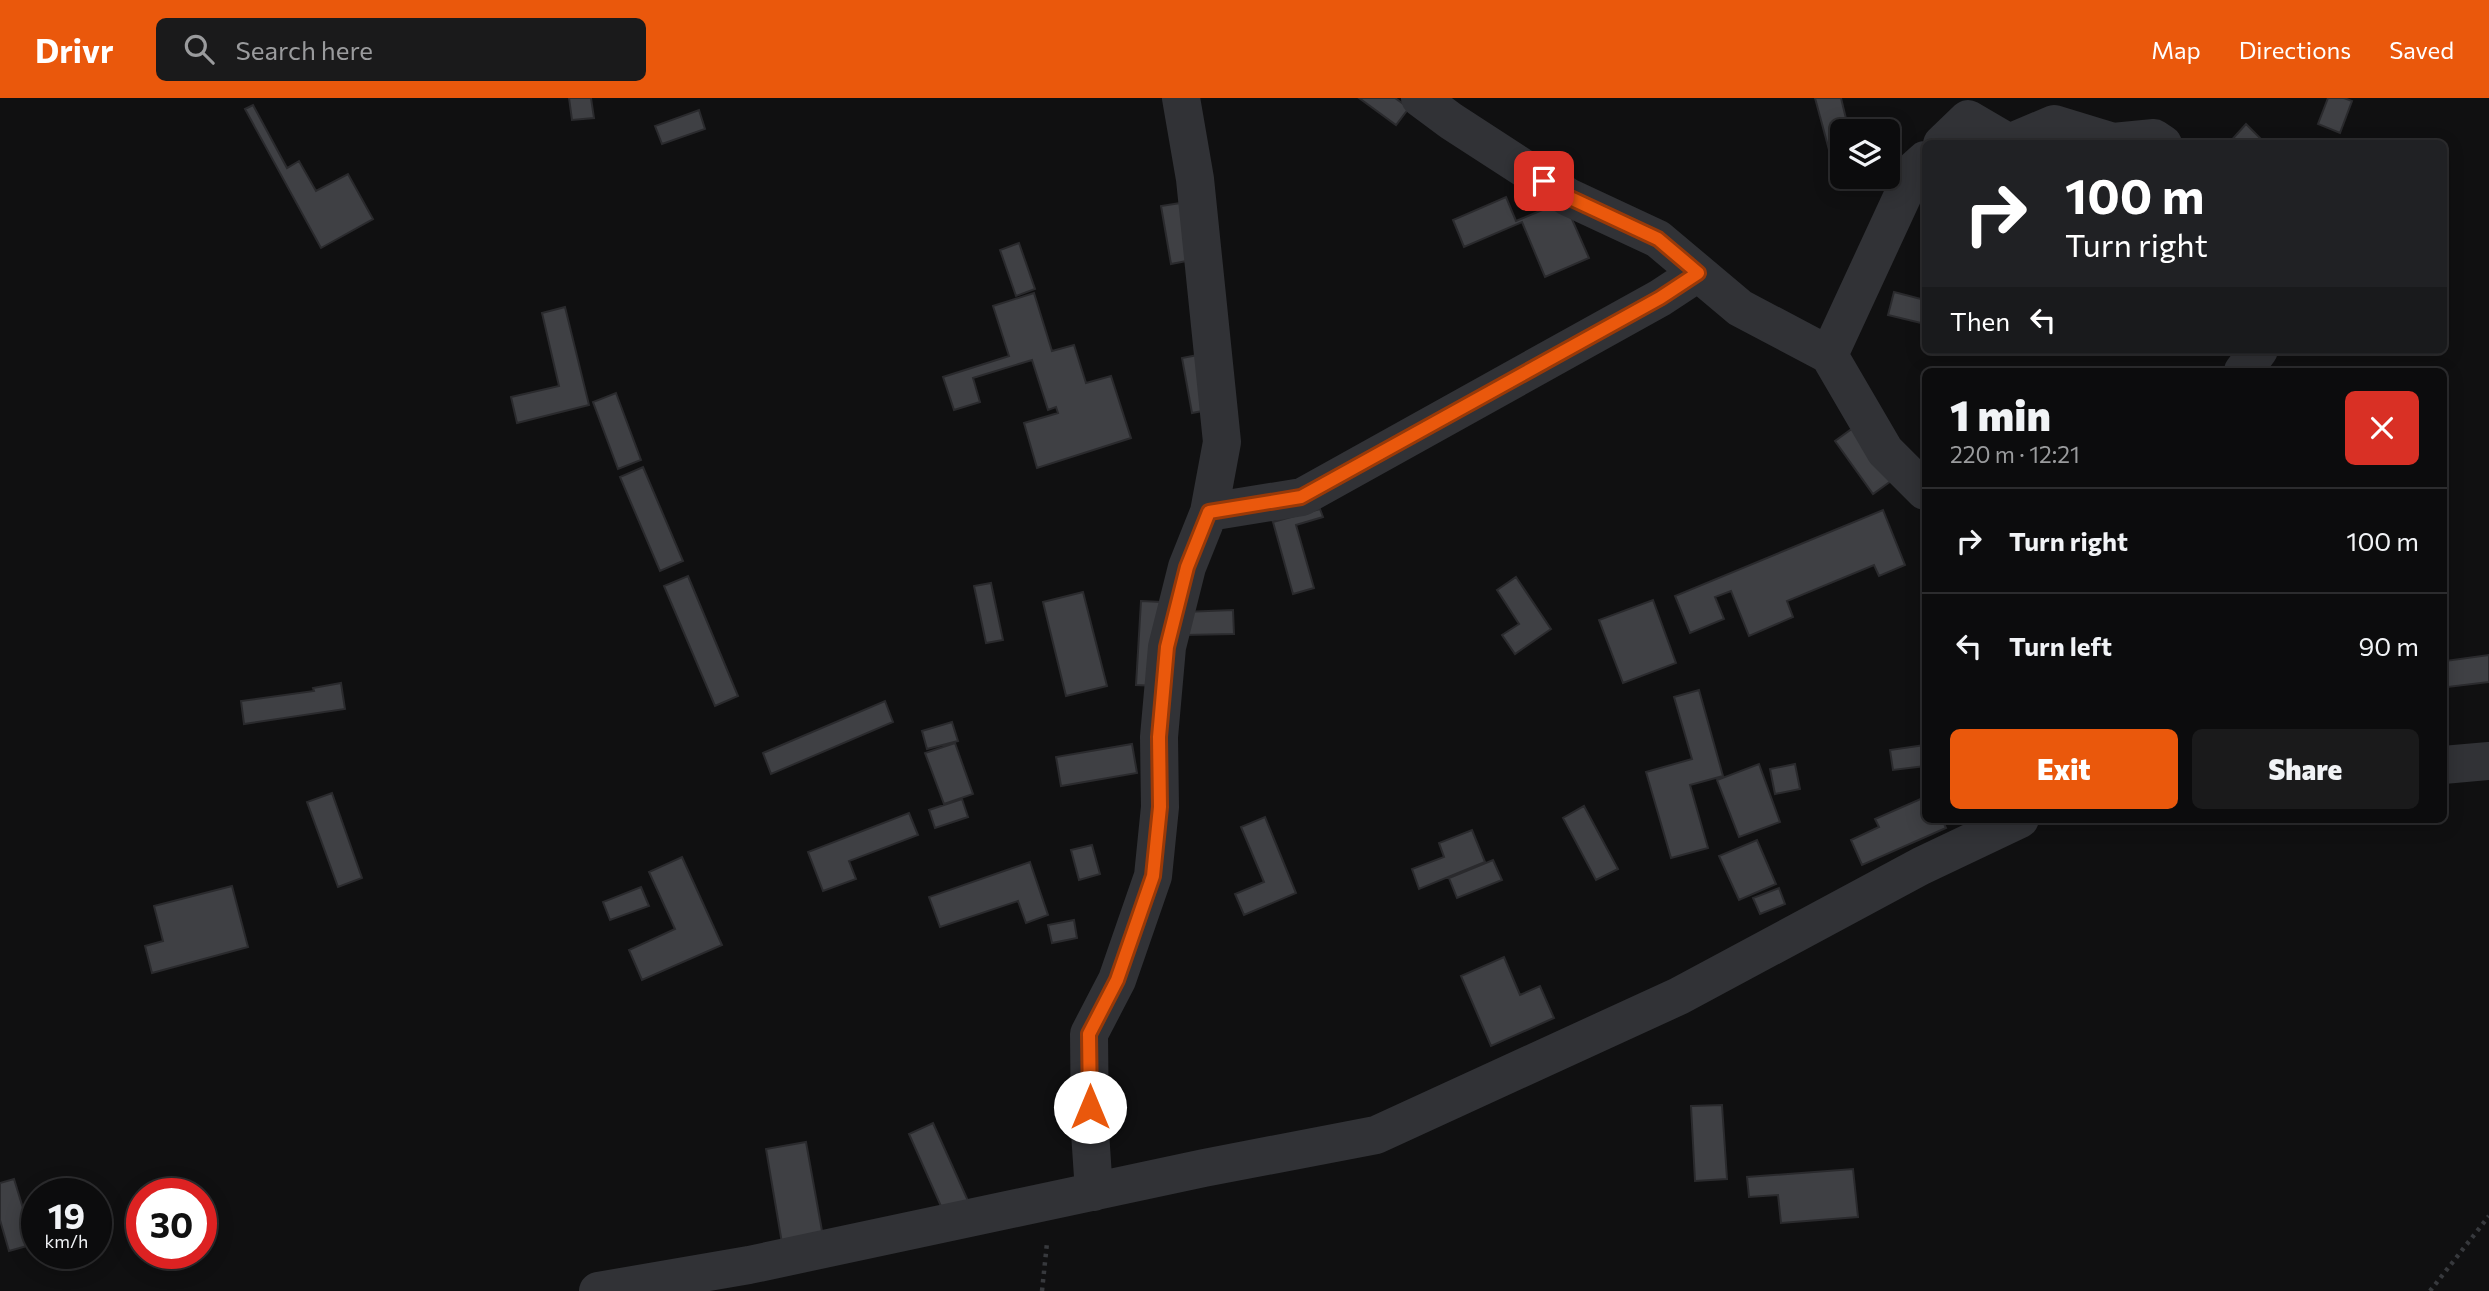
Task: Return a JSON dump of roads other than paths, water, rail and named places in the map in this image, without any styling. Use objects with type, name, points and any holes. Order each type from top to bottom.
[{"type":"street","points":[[1094,1192],[1090,1132],[1089,1034],[1117,980],[1153,876],[1160,807],[1159,737],[1167,647],[1187,567],[1209,512],[1222,442],[1195,178],[1181,98]]},
{"type":"street","points":[[1420,98],[1568,197],[1658,239],[1740,309],[1829,355],[1885,451],[1922,488]]},
{"type":"street","points":[[1946,140],[1968,119],[2004,140]]},
{"type":"street","points":[[2016,140],[2054,124],[2106,140]]},
{"type":"street","points":[[2134,140],[2157,140]]},
{"type":"street","points":[[1829,355],[1915,169],[1922,163]]},
{"type":"street","points":[[1209,512],[1301,497],[1660,298],[1698,273]]},
{"type":"street","points":[[2245,368],[2256,354]]},
{"type":"street","points":[[2447,765],[2489,761]]},
{"type":"street","points":[[598,1291],[762,1262],[1376,1135],[1679,996],[1921,866],[2012,823]]}]
